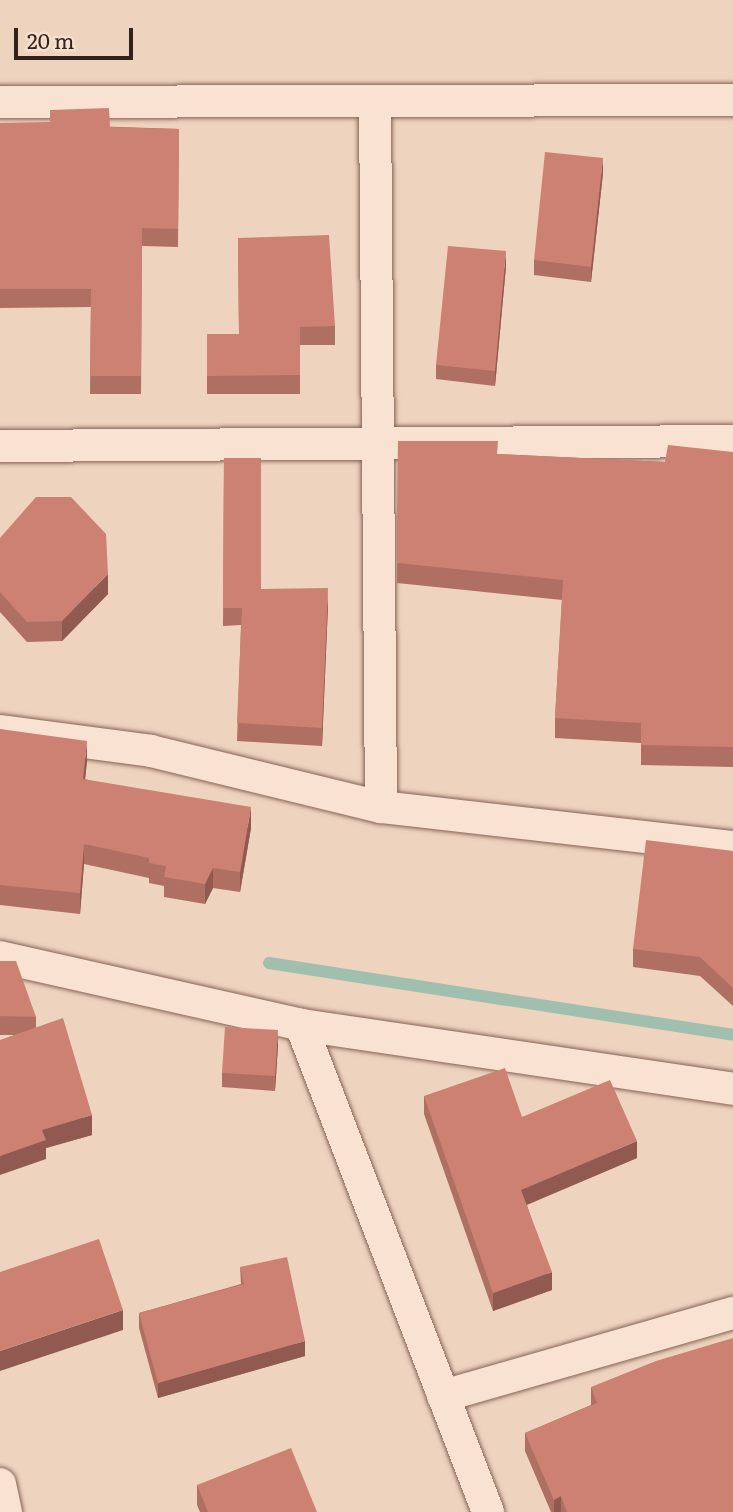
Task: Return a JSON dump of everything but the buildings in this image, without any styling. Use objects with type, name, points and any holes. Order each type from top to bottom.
[{"type":"street","points":[[0,102],[733,100]]},
{"type":"street","points":[[375,103],[381,807]]},
{"type":"street","points":[[0,446],[733,441]]},
{"type":"street","points":[[0,731],[151,751],[381,807],[733,847]]},
{"type":"street","points":[[0,957],[301,1025],[733,1089]]},
{"type":"street","points":[[301,1025],[488,1512]]},
{"type":"street","points":[[443,1395],[733,1312]]},
{"type":"street","points":[[0,1485],[6,1512]]},
{"type":"waterway","points":[[269,963],[733,1035]]}]
